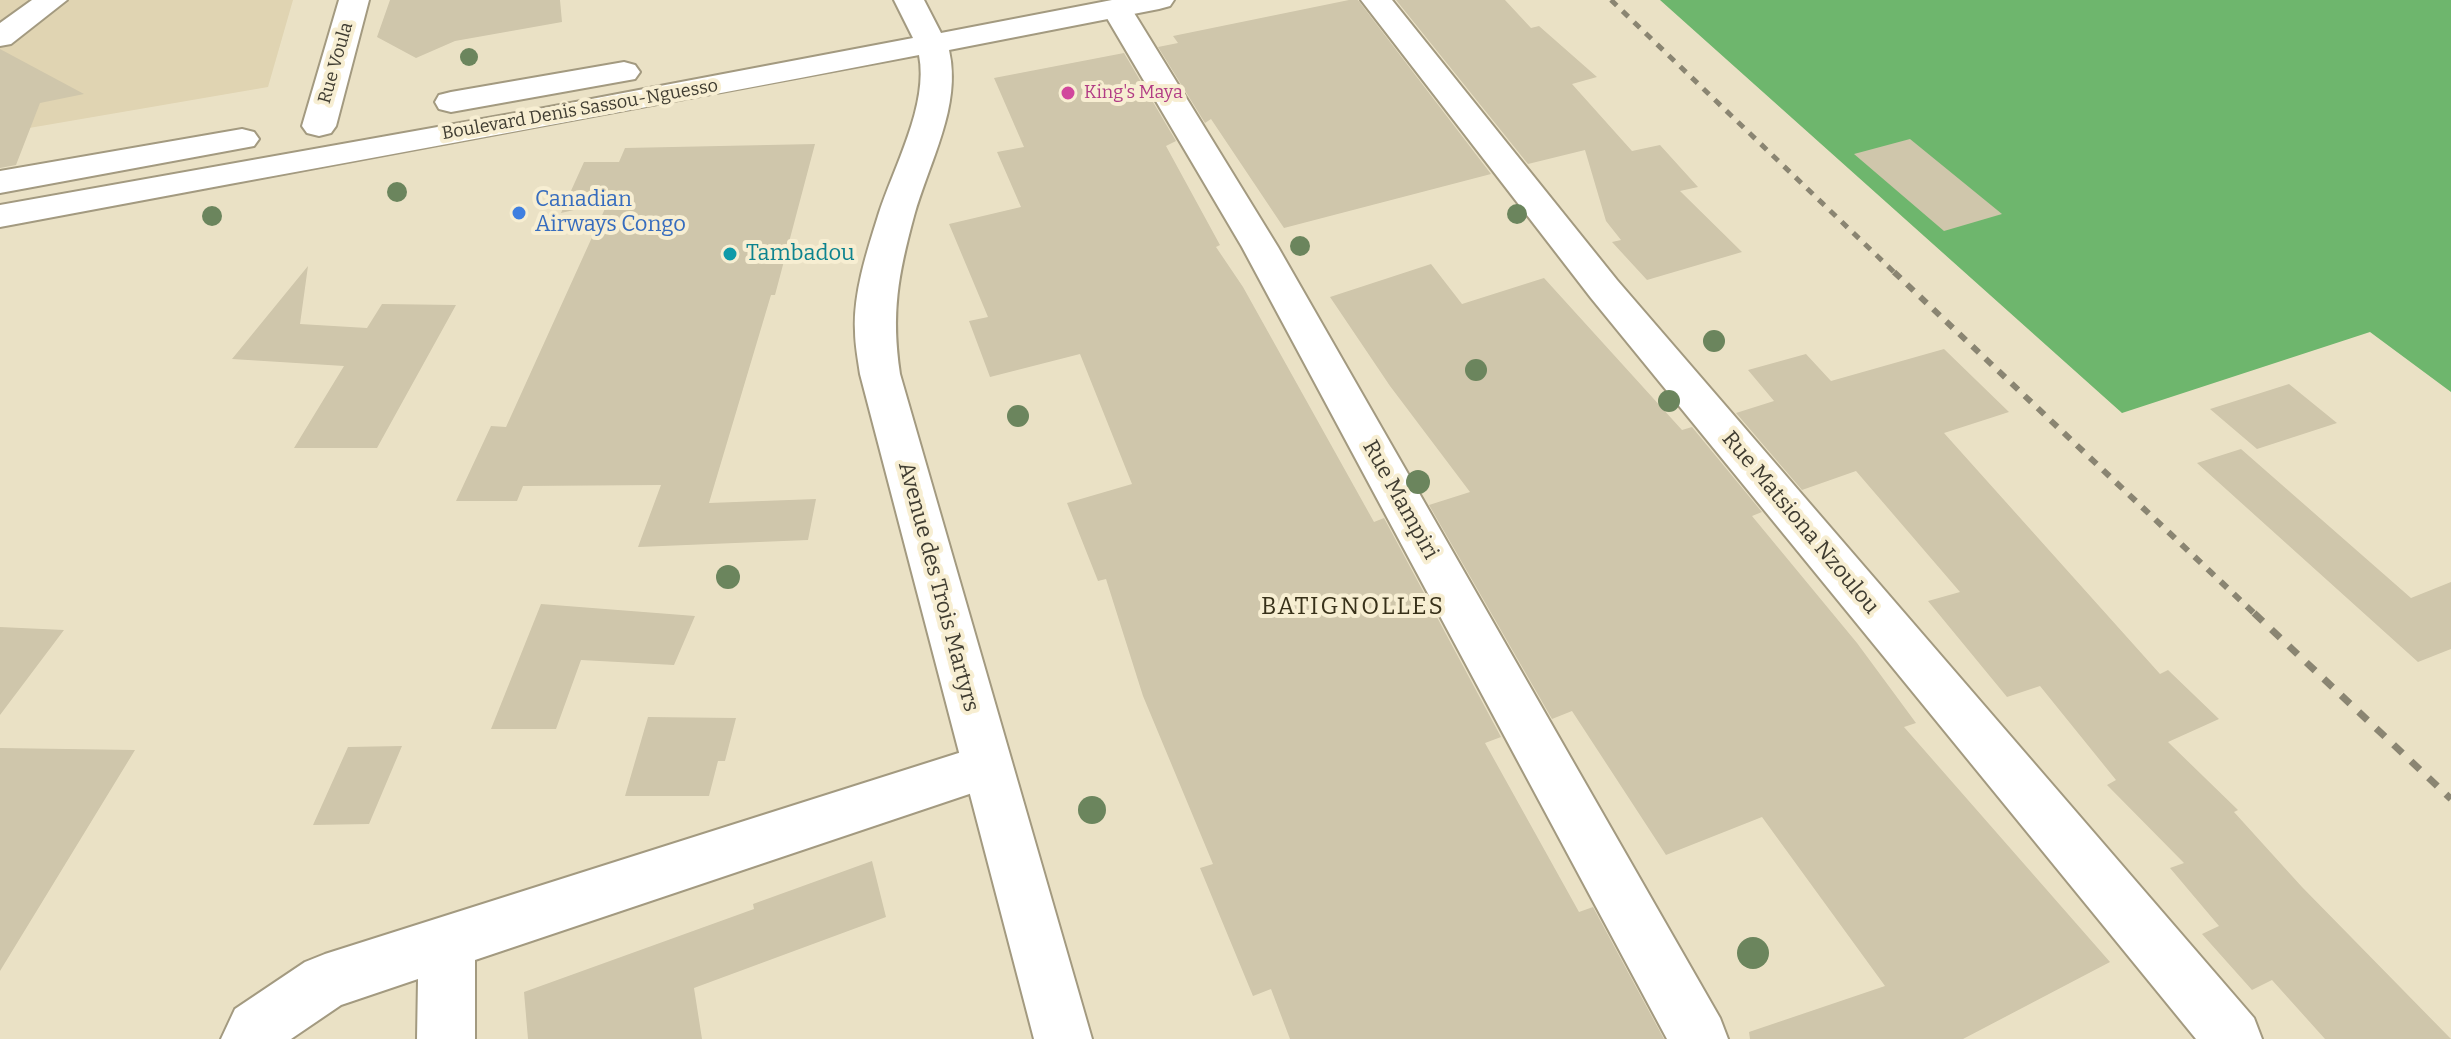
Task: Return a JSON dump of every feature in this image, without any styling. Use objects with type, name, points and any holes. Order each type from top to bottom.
[{"type":"main road","points":[[0,37],[52,0]]},
{"type":"main road","name":"Rue Voula","points":[[294,130],[354,0]]},
{"type":"main road","name":"Boulevard Denis Sassou-Nguesso","points":[[2,209],[294,130],[1028,0]]},
{"type":"main road","name":"Boulevard Denis Sassou-Nguesso","points":[[2,209],[906,23],[1010,29],[1159,0]]},
{"type":"main road","name":"Rue Matsiona Nzoulou","points":[[1376,0],[1604,289],[2233,1039]]},
{"type":"main road","name":"Rue Mampiri","points":[[1116,8],[1260,247],[1699,1039]]},
{"type":"main road","name":"Avenue des Trois Martyrs","points":[[906,23],[917,92],[929,117],[877,294],[874,329],[880,374],[1063,1039]]},
{"type":"main road","points":[[929,117],[963,62],[1010,29]]},
{"type":"main road","points":[[250,1039],[255,1029],[325,982],[987,766]]},
{"type":"main road","points":[[446,1039],[447,940]]},
{"type":"shaded area","points":[[0,0],[293,0],[268,87],[0,133]]},
{"type":"green space","points":[[1660,0],[2451,0],[2451,392],[2370,332],[2122,413]]},
{"type":"building","points":[[390,0],[560,0],[562,22],[455,41],[416,58],[377,37]]},
{"type":"building","points":[[1358,0],[1491,174],[1284,228],[1211,119],[1205,123],[1158,47],[1178,43],[1173,36]]},
{"type":"building","points":[[1396,0],[1505,0],[1531,28],[1539,26],[1597,77],[1572,84],[1632,151],[1660,145],[1698,187],[1680,191],[1742,252],[1647,280],[1612,242],[1621,240],[1606,221],[1585,150],[1528,164]]},
{"type":"building","points":[[0,49],[84,94],[40,103],[16,165],[0,168]]},
{"type":"building","points":[[1124,53],[1176,141],[1166,146],[1220,245],[1216,247],[1243,287],[1374,522],[1384,518],[1501,737],[1485,743],[1579,912],[1593,907],[1664,1039],[1290,1039],[1271,989],[1253,996],[1200,868],[1213,864],[1143,696],[1106,579],[1098,581],[1067,503],[1132,484],[1080,354],[990,377],[969,321],[988,317],[949,224],[1021,207],[997,152],[1024,147],[994,78]]},
{"type":"building","points":[[1910,139],[2002,214],[1944,231],[1854,154]]},
{"type":"building","points":[[815,144],[775,295],[771,295],[709,503],[816,499],[808,540],[638,547],[661,485],[523,486],[517,501],[456,501],[491,426],[506,427],[608,202],[561,213],[584,162],[619,162],[625,148]]},
{"type":"building","points":[[1431,264],[1462,304],[1544,278],[1682,430],[1692,427],[1762,512],[1752,516],[1857,643],[1916,723],[1904,727],[2110,962],[1963,1039],[1750,1039],[1749,1032],[1885,986],[1762,817],[1666,855],[1572,711],[1552,719],[1429,505],[1470,492],[1390,386],[1330,297]]},
{"type":"building","points":[[308,266],[300,324],[367,328],[382,304],[456,305],[377,448],[294,448],[344,366],[232,359]]},
{"type":"building","points":[[1944,349],[2009,412],[1944,433],[2160,674],[2168,670],[2219,719],[2168,742],[2238,810],[2234,812],[2302,887],[2451,1039],[2325,1039],[2272,980],[2252,990],[2202,934],[2219,926],[2170,868],[2184,863],[2107,785],[2116,780],[2040,686],[2007,697],[1928,601],[1960,592],[1856,471],[1802,490],[1736,413],[1774,401],[1748,370],[1806,354],[1831,381]]},
{"type":"building","points":[[2289,384],[2337,423],[2257,449],[2210,409]]},
{"type":"building","points":[[2241,449],[2411,598],[2451,582],[2451,649],[2418,662],[2197,463]]},
{"type":"building","points":[[541,604],[695,616],[674,665],[581,660],[556,729],[491,729]]},
{"type":"building","points":[[0,627],[64,630],[0,715]]},
{"type":"building","points":[[648,717],[736,718],[725,761],[718,761],[709,796],[625,796]]},
{"type":"building","points":[[402,746],[369,824],[313,825],[348,747]]},
{"type":"building","points":[[0,748],[135,750],[0,971]]},
{"type":"building","points":[[872,861],[886,917],[694,988],[702,1039],[528,1039],[524,992],[754,909],[753,904]]},
{"type":"railway","points":[[1611,0],[1896,274]]},
{"type":"railway","points":[[1894,272],[2256,615]]},
{"type":"railway","points":[[2254,613],[2451,799]]},
{"type":"place","name":"King's Maya","points":[[1068,93]]},
{"type":"place","name":"Canadian Airways Congo","points":[[519,213]]},
{"type":"place","name":"Tambadou","points":[[730,254]]},
{"type":"district","name":"BATIGNOLLES","points":[[1353,607]]}]
